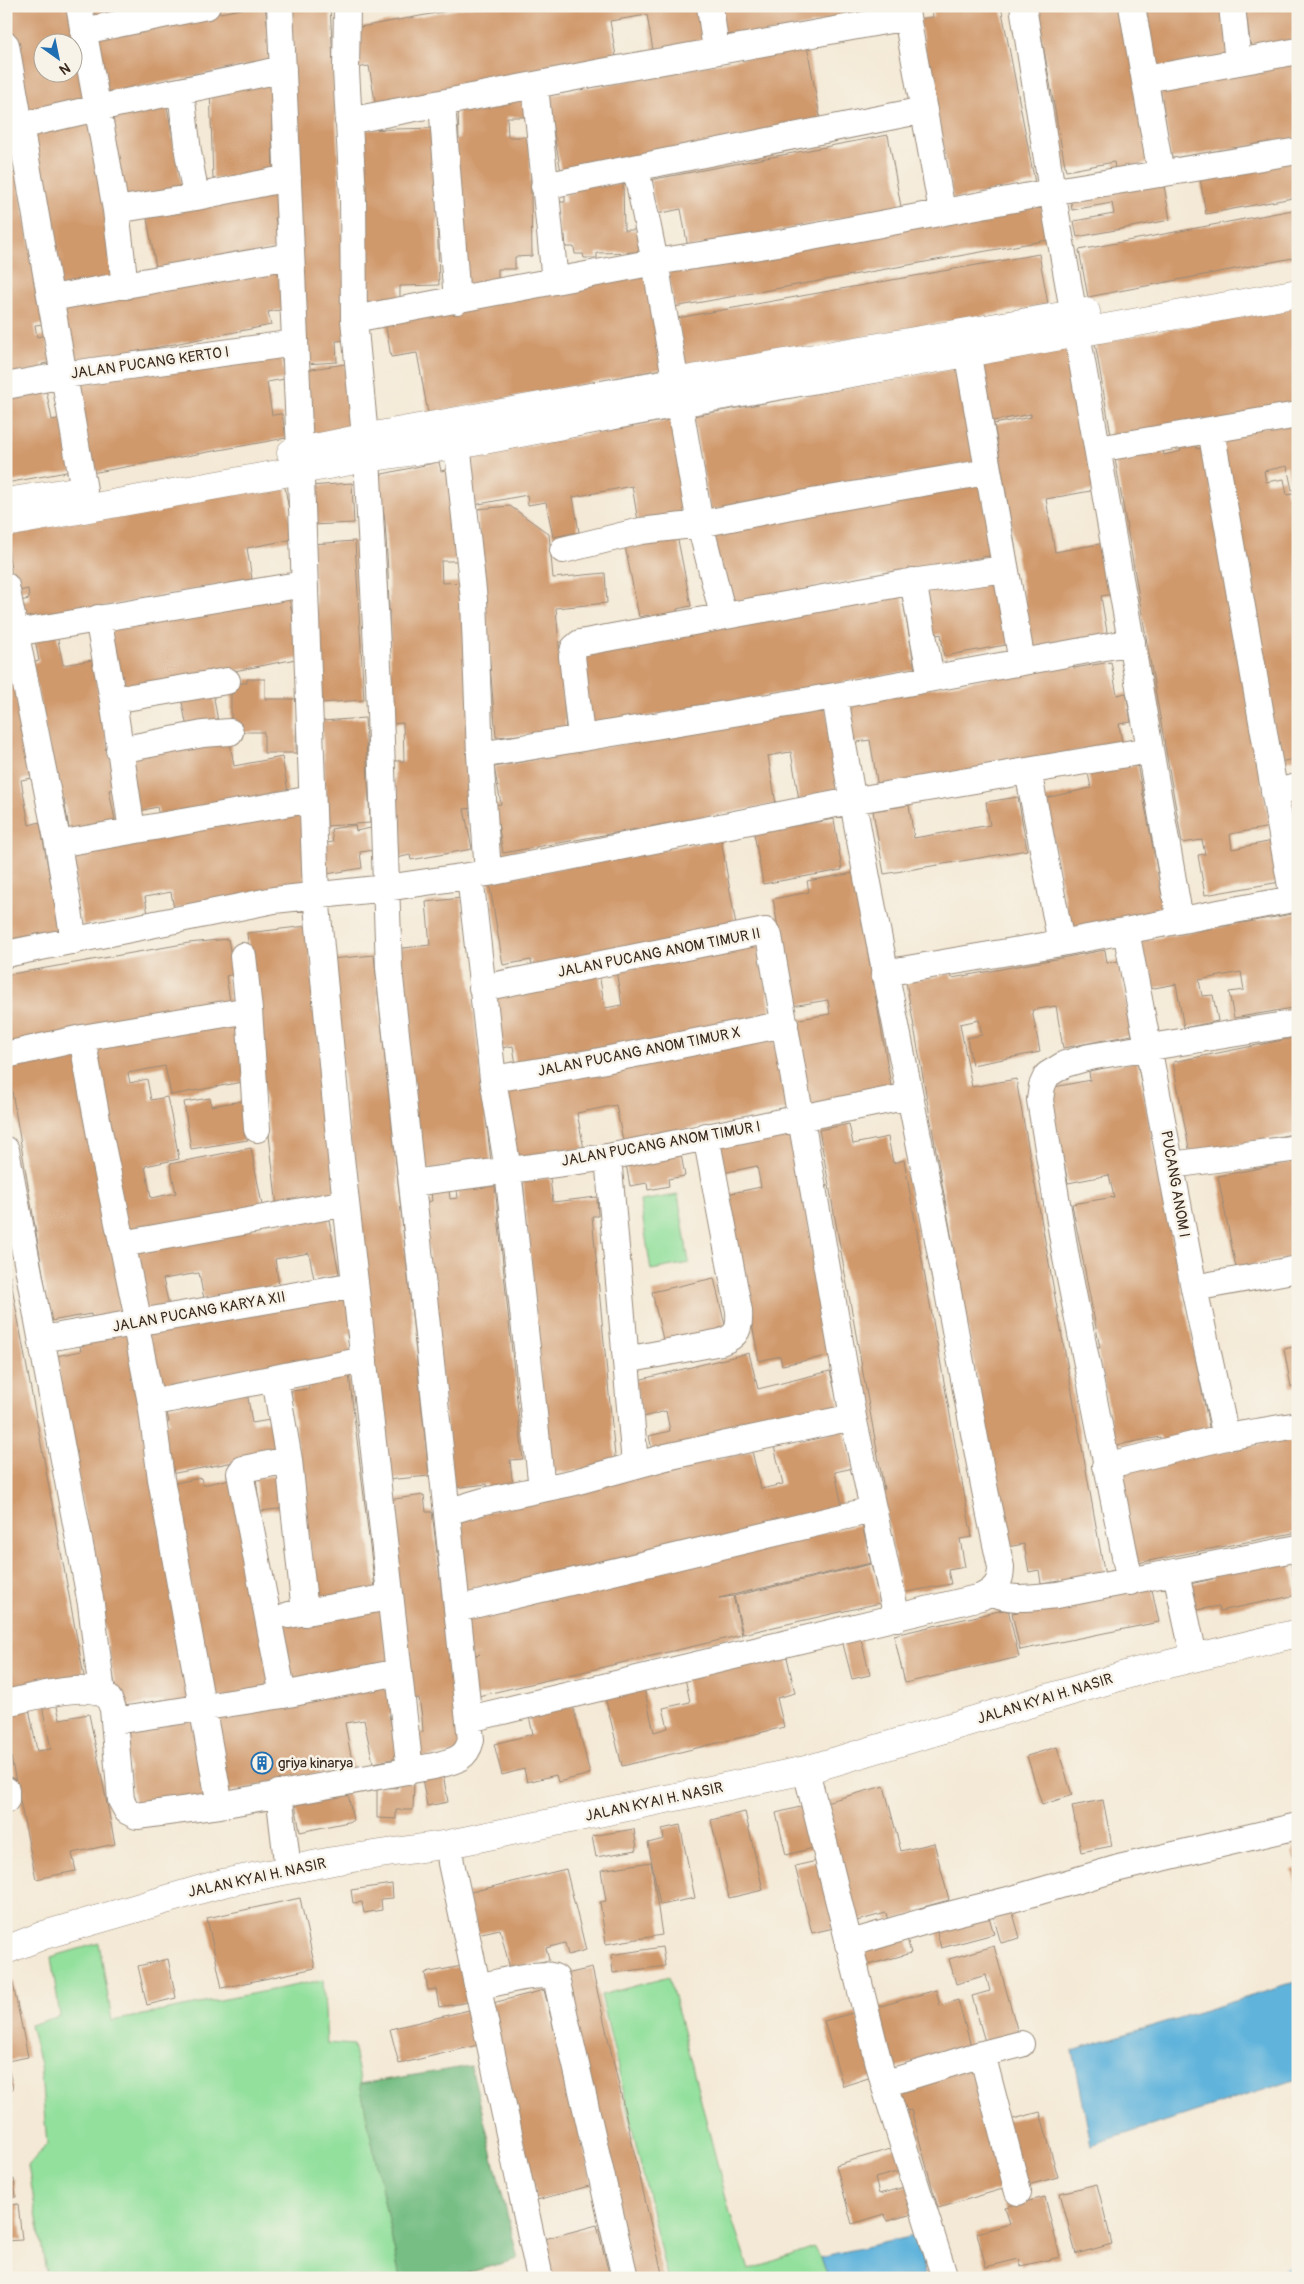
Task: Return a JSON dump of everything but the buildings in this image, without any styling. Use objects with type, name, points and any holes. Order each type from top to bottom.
[{"type":"main road","points":[[6,523],[365,448],[456,434],[676,393],[966,344],[1076,323],[1298,274]]},
{"type":"main road","points":[[1076,323],[1298,293]]},
{"type":"main road","points":[[6,502],[300,461]]},
{"type":"main road","name":"JALAN KYAI H. NASIR","points":[[6,1950],[44,1935],[148,1903],[223,1883],[286,1852],[449,1844],[806,1770],[1194,1656],[1298,1633]]},
{"type":"street","points":[[125,286],[116,210],[81,19],[207,6]]},
{"type":"street","points":[[280,6],[300,461],[316,895],[346,1203],[410,1771]]},
{"type":"street","points":[[710,6],[716,51]]},
{"type":"street","points":[[1023,6],[1052,192],[1180,920]]},
{"type":"street","points":[[1132,6],[1146,79],[1160,174]]},
{"type":"street","points":[[1232,6],[1238,62]]},
{"type":"street","points":[[6,1150],[17,1262],[42,1339],[91,1604],[102,1693],[110,1702],[115,1721],[124,1808],[132,1815],[146,1816],[220,1805],[410,1771],[458,1760],[463,1756],[471,1740],[389,968],[379,685],[365,448],[354,319],[353,196],[348,121],[354,8]]},
{"type":"street","points":[[348,121],[716,51],[906,12],[942,211]]},
{"type":"street","points":[[6,45],[8,73],[20,126],[17,167],[51,298],[84,490]]},
{"type":"street","points":[[1146,79],[1298,51]]},
{"type":"street","points":[[20,126],[97,107],[181,92],[283,69]]},
{"type":"street","points":[[535,86],[555,281]]},
{"type":"street","points":[[181,92],[188,152],[196,197]]},
{"type":"street","points":[[442,103],[457,301]]},
{"type":"street","points":[[544,186],[924,110]]},
{"type":"street","points":[[354,319],[655,262],[785,242],[942,211],[1298,151]]},
{"type":"street","points":[[636,168],[655,262],[700,524],[723,615]]},
{"type":"street","points":[[116,210],[196,197],[288,178]]},
{"type":"street","points":[[51,298],[291,256]]},
{"type":"street","name":"JALAN PUCANG KERTO I","points":[[6,386],[64,375],[295,344]]},
{"type":"street","points":[[966,344],[987,472],[1022,662]]},
{"type":"street","points":[[1098,449],[1298,415]]},
{"type":"street","points":[[884,973],[1062,943],[1295,898],[1286,789],[1211,430]]},
{"type":"street","points":[[456,434],[474,600],[480,755],[479,874],[482,988],[493,1079],[508,1170],[542,1489]]},
{"type":"street","points":[[563,550],[640,531],[700,524],[806,503],[987,472]]},
{"type":"street","points":[[581,737],[572,656],[576,645],[723,615],[913,581],[1005,569]]},
{"type":"street","points":[[913,581],[931,678]]},
{"type":"street","points":[[15,633],[304,584]]},
{"type":"street","points":[[6,586],[58,844],[74,941]]},
{"type":"street","points":[[98,618],[113,700],[118,750],[132,831]]},
{"type":"street","points":[[480,755],[834,696],[1132,642]]},
{"type":"street","points":[[113,700],[227,681]]},
{"type":"street","points":[[469,1719],[980,1597],[990,1592],[1001,1578],[1001,1567],[979,1471],[942,1260],[851,802],[834,696]]},
{"type":"street","points":[[118,750],[203,734],[230,732]]},
{"type":"street","points":[[6,954],[274,900],[386,888],[479,874],[851,802],[1150,750]]},
{"type":"street","points":[[1028,771],[1062,943]]},
{"type":"street","points":[[58,844],[312,799]]},
{"type":"street","name":"JALAN PUCANG ANOM TIMUR II","points":[[482,988],[765,930],[769,936],[853,1417],[897,1618]]},
{"type":"street","name":"PUCANG ANOM I","points":[[1126,931],[1194,1288],[1226,1437]]},
{"type":"street","points":[[243,956],[249,1010],[257,1129]]},
{"type":"street","points":[[6,1055],[82,1038],[249,1010]]},
{"type":"street","points":[[1130,1582],[1105,1466],[1066,1258],[1040,1100],[1042,1086],[1047,1075],[1054,1068],[1089,1057],[1298,1023]]},
{"type":"street","name":"JALAN PUCANG ANOM TIMUR X","points":[[493,1079],[595,1062],[785,1024]]},
{"type":"street","points":[[82,1038],[139,1324],[136,1331],[151,1404],[161,1479],[204,1707],[220,1805]]},
{"type":"street","name":"JALAN PUCANG ANOM TIMUR I","points":[[412,1184],[608,1157],[909,1096]]},
{"type":"street","points":[[626,1360],[721,1342],[731,1338],[738,1330],[739,1311],[706,1136]]},
{"type":"street","points":[[1172,1165],[1298,1148]]},
{"type":"street","points":[[608,1157],[635,1464]]},
{"type":"street","points":[[122,1244],[346,1203]]},
{"type":"street","points":[[1194,1288],[1298,1269]]},
{"type":"street","name":"JALAN PUCANG KARYA XII","points":[[42,1339],[139,1324],[355,1284]]},
{"type":"street","points":[[151,1404],[364,1360]]},
{"type":"street","points":[[275,1379],[289,1460],[305,1613]]},
{"type":"street","points":[[447,1512],[635,1464],[853,1417]]},
{"type":"street","points":[[1105,1466],[1226,1437],[1298,1425]]},
{"type":"street","points":[[283,1694],[240,1473],[243,1469],[289,1460]]},
{"type":"street","points":[[456,1609],[872,1510]]},
{"type":"street","points":[[990,1592],[1005,1597],[1025,1598],[1057,1595],[1298,1548]]},
{"type":"street","points":[[1176,1573],[1194,1656]]},
{"type":"street","points":[[268,1618],[389,1598]]},
{"type":"street","points":[[115,1721],[283,1694],[399,1672]]},
{"type":"street","points":[[6,1703],[51,1693],[84,1690],[102,1693]]},
{"type":"street","points":[[806,1770],[884,2084],[945,2278]]},
{"type":"street","points":[[6,1790],[6,1800]]},
{"type":"street","points":[[279,1793],[286,1852]]},
{"type":"street","points":[[848,1944],[927,1920],[1016,1898],[1119,1868],[1298,1826]]},
{"type":"street","points":[[449,1844],[451,1863],[540,2278]]},
{"type":"street","points":[[478,1987],[550,1974],[556,1978],[625,2278]]},
{"type":"street","points":[[884,2084],[1020,2044]]},
{"type":"street","points":[[982,2054],[1018,2192]]},
{"type":"green space","points":[[678,1195],[689,1263],[651,1270],[640,1201]]},
{"type":"green space","points":[[99,1943],[112,2021],[323,1980],[327,2043],[353,2045],[400,2278],[47,2278],[28,2166],[47,2144],[40,2064],[30,2025],[60,2016],[51,1957]]},
{"type":"green space","points":[[669,1977],[730,2213],[749,2270],[813,2247],[821,2257],[828,2278],[667,2278],[601,1995]]},
{"type":"green space","points":[[471,2066],[518,2259],[448,2278],[400,2278],[360,2084]]},
{"type":"water","points":[[1298,1982],[1298,2079],[1091,2145],[1073,2050]]},
{"type":"water","points":[[913,2236],[924,2264],[923,2278],[828,2278],[821,2257]]},
{"type":"waterway","points":[[1292,2278],[1298,2275]]},
{"type":"place","name":"griya kinarya","points":[[262,1763]]}]
